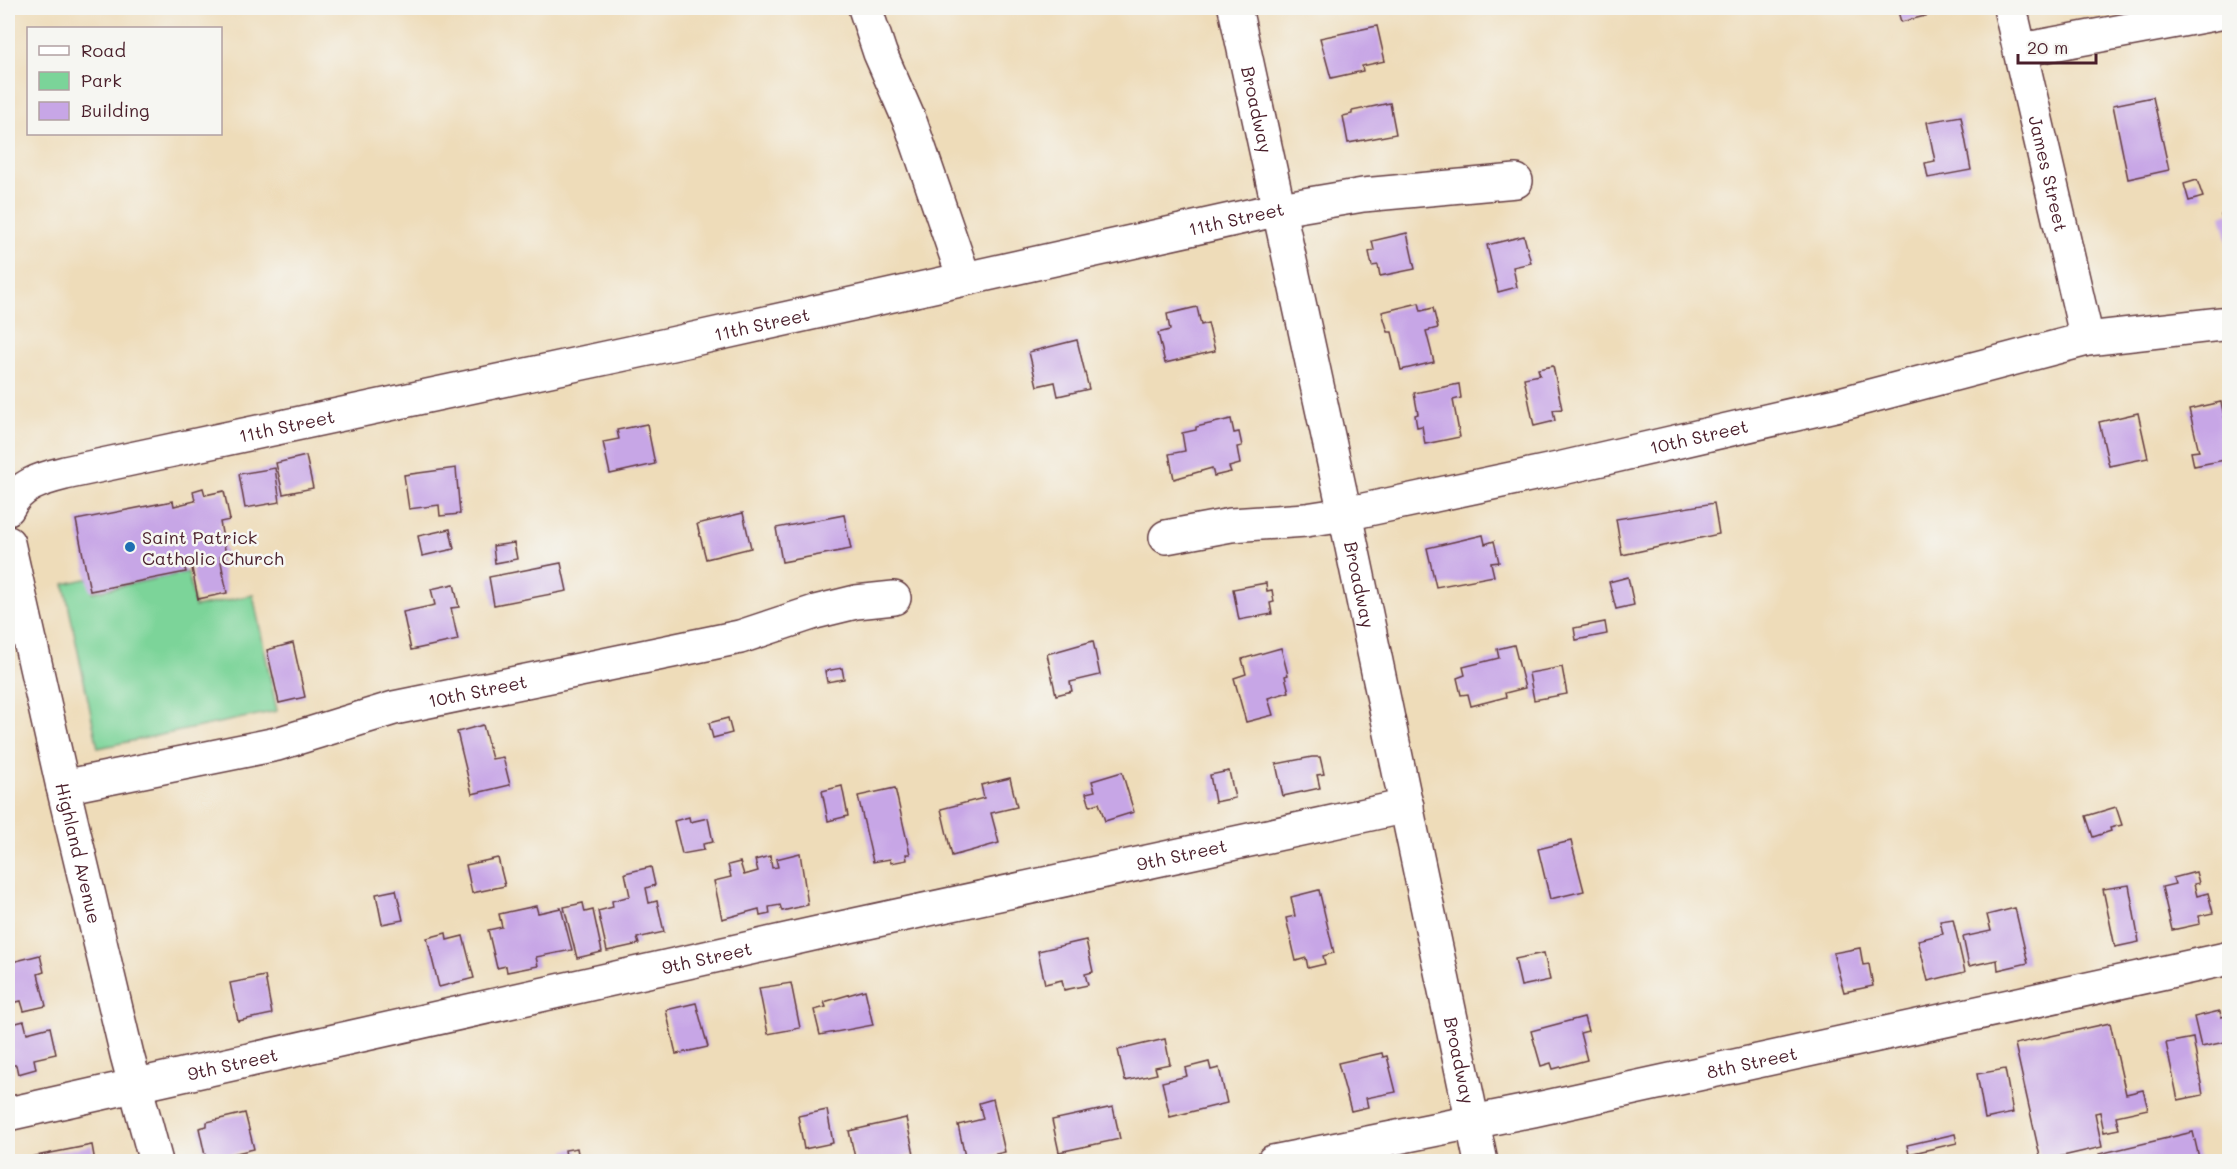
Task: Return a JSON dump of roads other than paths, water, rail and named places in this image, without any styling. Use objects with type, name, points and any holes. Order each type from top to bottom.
[{"type":"street","points":[[865,8],[880,53],[911,124],[963,278]]},
{"type":"street","name":"Broadway","points":[[1235,8],[1346,514],[1481,1161]]},
{"type":"street","name":"James Street","points":[[2010,8],[2087,339]]},
{"type":"street","points":[[2021,50],[2229,11]]},
{"type":"street","name":"11th Street","points":[[11,502],[28,484],[65,473],[1280,209],[1363,195],[1516,180]]},
{"type":"street","name":"10th Street","points":[[1166,537],[1231,525],[1306,520],[1346,514],[1569,467],[1810,411],[2087,339],[2229,323]]},
{"type":"street","name":"Highland Avenue","points":[[8,543],[63,787],[156,1161]]},
{"type":"street","name":"10th Street","points":[[63,787],[277,744],[394,708],[740,637],[815,612],[856,602],[894,598]]},
{"type":"street","name":"9th Street","points":[[8,1114],[811,934],[1407,806]]},
{"type":"street","name":"8th Street","points":[[1273,1161],[1472,1122],[2229,958]]},
{"type":"place","name":"Saint Patrick Catholic Church","points":[[130,547]]}]
